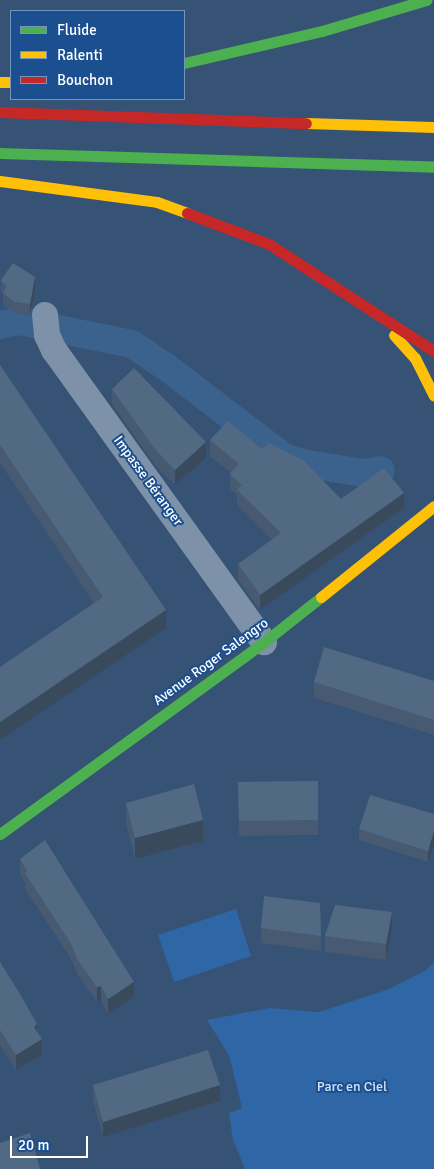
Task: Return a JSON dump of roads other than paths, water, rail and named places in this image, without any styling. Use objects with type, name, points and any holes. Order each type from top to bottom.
[{"type":"main road","points":[[185,63],[322,31],[426,0]]},
{"type":"main road","points":[[0,112],[146,119],[434,127]]},
{"type":"main road","points":[[0,153],[434,167]]},
{"type":"main road","points":[[0,181],[157,202],[269,244],[434,351]]},
{"type":"main road","points":[[367,307],[415,358],[434,396]]},
{"type":"main road","name":"Avenue Roger Salengro","points":[[0,834],[264,642],[434,506]]},
{"type":"street","name":"Impasse Béranger","points":[[46,325],[60,358],[264,642]]},
{"type":"waterway","points":[[0,325],[19,321],[132,344],[165,366],[284,457],[303,463],[363,473],[381,470]]},
{"type":"park label","name":"Parc en Ciel","points":[[352,1087]]}]
